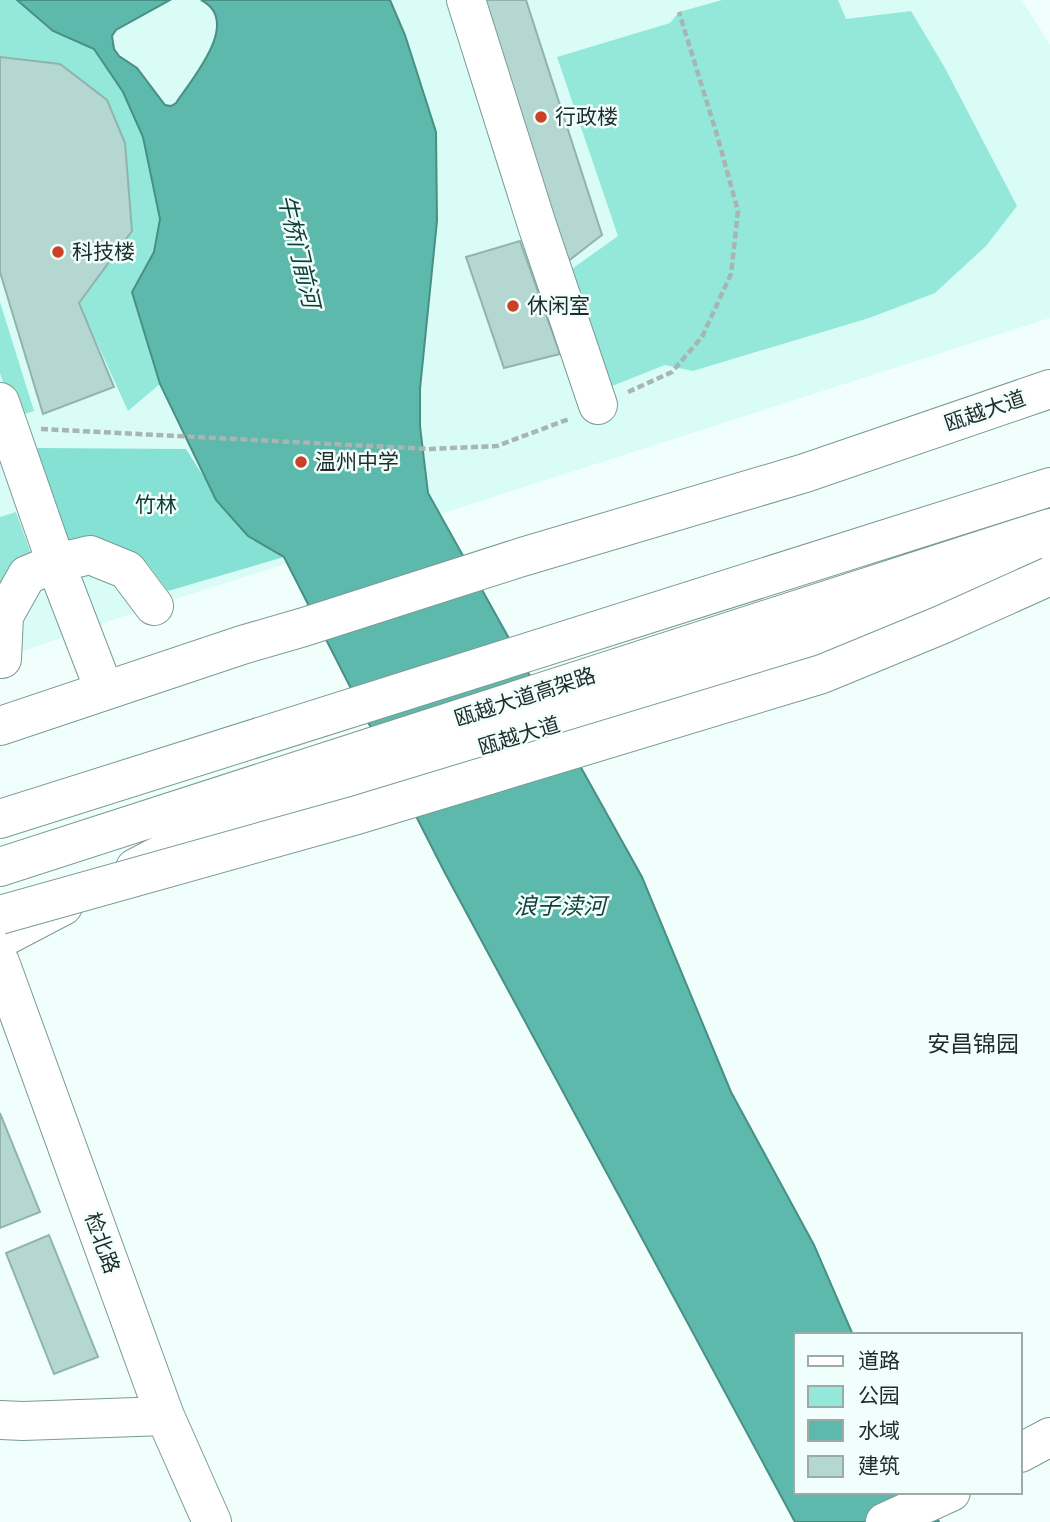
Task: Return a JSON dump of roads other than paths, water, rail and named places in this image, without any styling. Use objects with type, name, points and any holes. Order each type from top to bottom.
[{"type":"main road","points":[[466,0],[537,225],[598,405]]},
{"type":"main road","name":"瓯越大道","points":[[0,726],[242,645],[522,557],[805,473],[1050,389]]},
{"type":"main road","points":[[4,415],[98,674]]},
{"type":"main road","name":"瓯越大道高架路","points":[[0,819],[1050,487]]},
{"type":"main road","name":"瓯越大道高架路","points":[[0,867],[1050,528]]},
{"type":"main road","points":[[2,659],[4,616],[27,575],[56,563],[90,555],[127,570],[154,606]]},
{"type":"main road","name":"瓯越大道","points":[[0,939],[204,832],[591,714],[849,631],[1050,557]]},
{"type":"main road","points":[[0,915],[357,815],[822,674],[1050,576]]},
{"type":"main road","name":"检北路","points":[[0,962],[165,1416],[212,1522]]},
{"type":"main road","points":[[0,1420],[165,1416]]},
{"type":"main road","points":[[1022,1452],[1050,1437]]},
{"type":"main road","points":[[885,1522],[947,1494]]},
{"type":"water","points":[[17,0],[170,0],[116,30],[112,36],[114,49],[119,56],[137,68],[165,105],[171,106],[176,103],[202,66],[216,36],[217,22],[213,10],[201,0],[390,0],[405,35],[436,132],[437,221],[420,389],[420,426],[428,493],[642,877],[731,1092],[814,1245],[852,1333],[794,1333],[794,1494],[924,1494],[939,1522],[795,1522],[445,873],[284,557],[248,536],[216,500],[160,384],[132,292],[154,252],[160,219],[143,137],[123,92],[94,49],[53,31]]},
{"type":"place","name":"行政楼","points":[[541,117]]},
{"type":"place","name":"科技楼","points":[[58,252]]},
{"type":"place","name":"休闲室","points":[[513,306]]},
{"type":"place","name":"温州中学","points":[[301,462]]},
{"type":"district","name":"安昌锦园","points":[[973,1044]]},
{"type":"water label","name":"牛桥门前河","points":[[299,251]]},
{"type":"water label","name":"浪子渎河","points":[[560,906]]},
{"type":"park label","name":"竹林","points":[[156,505]]}]
